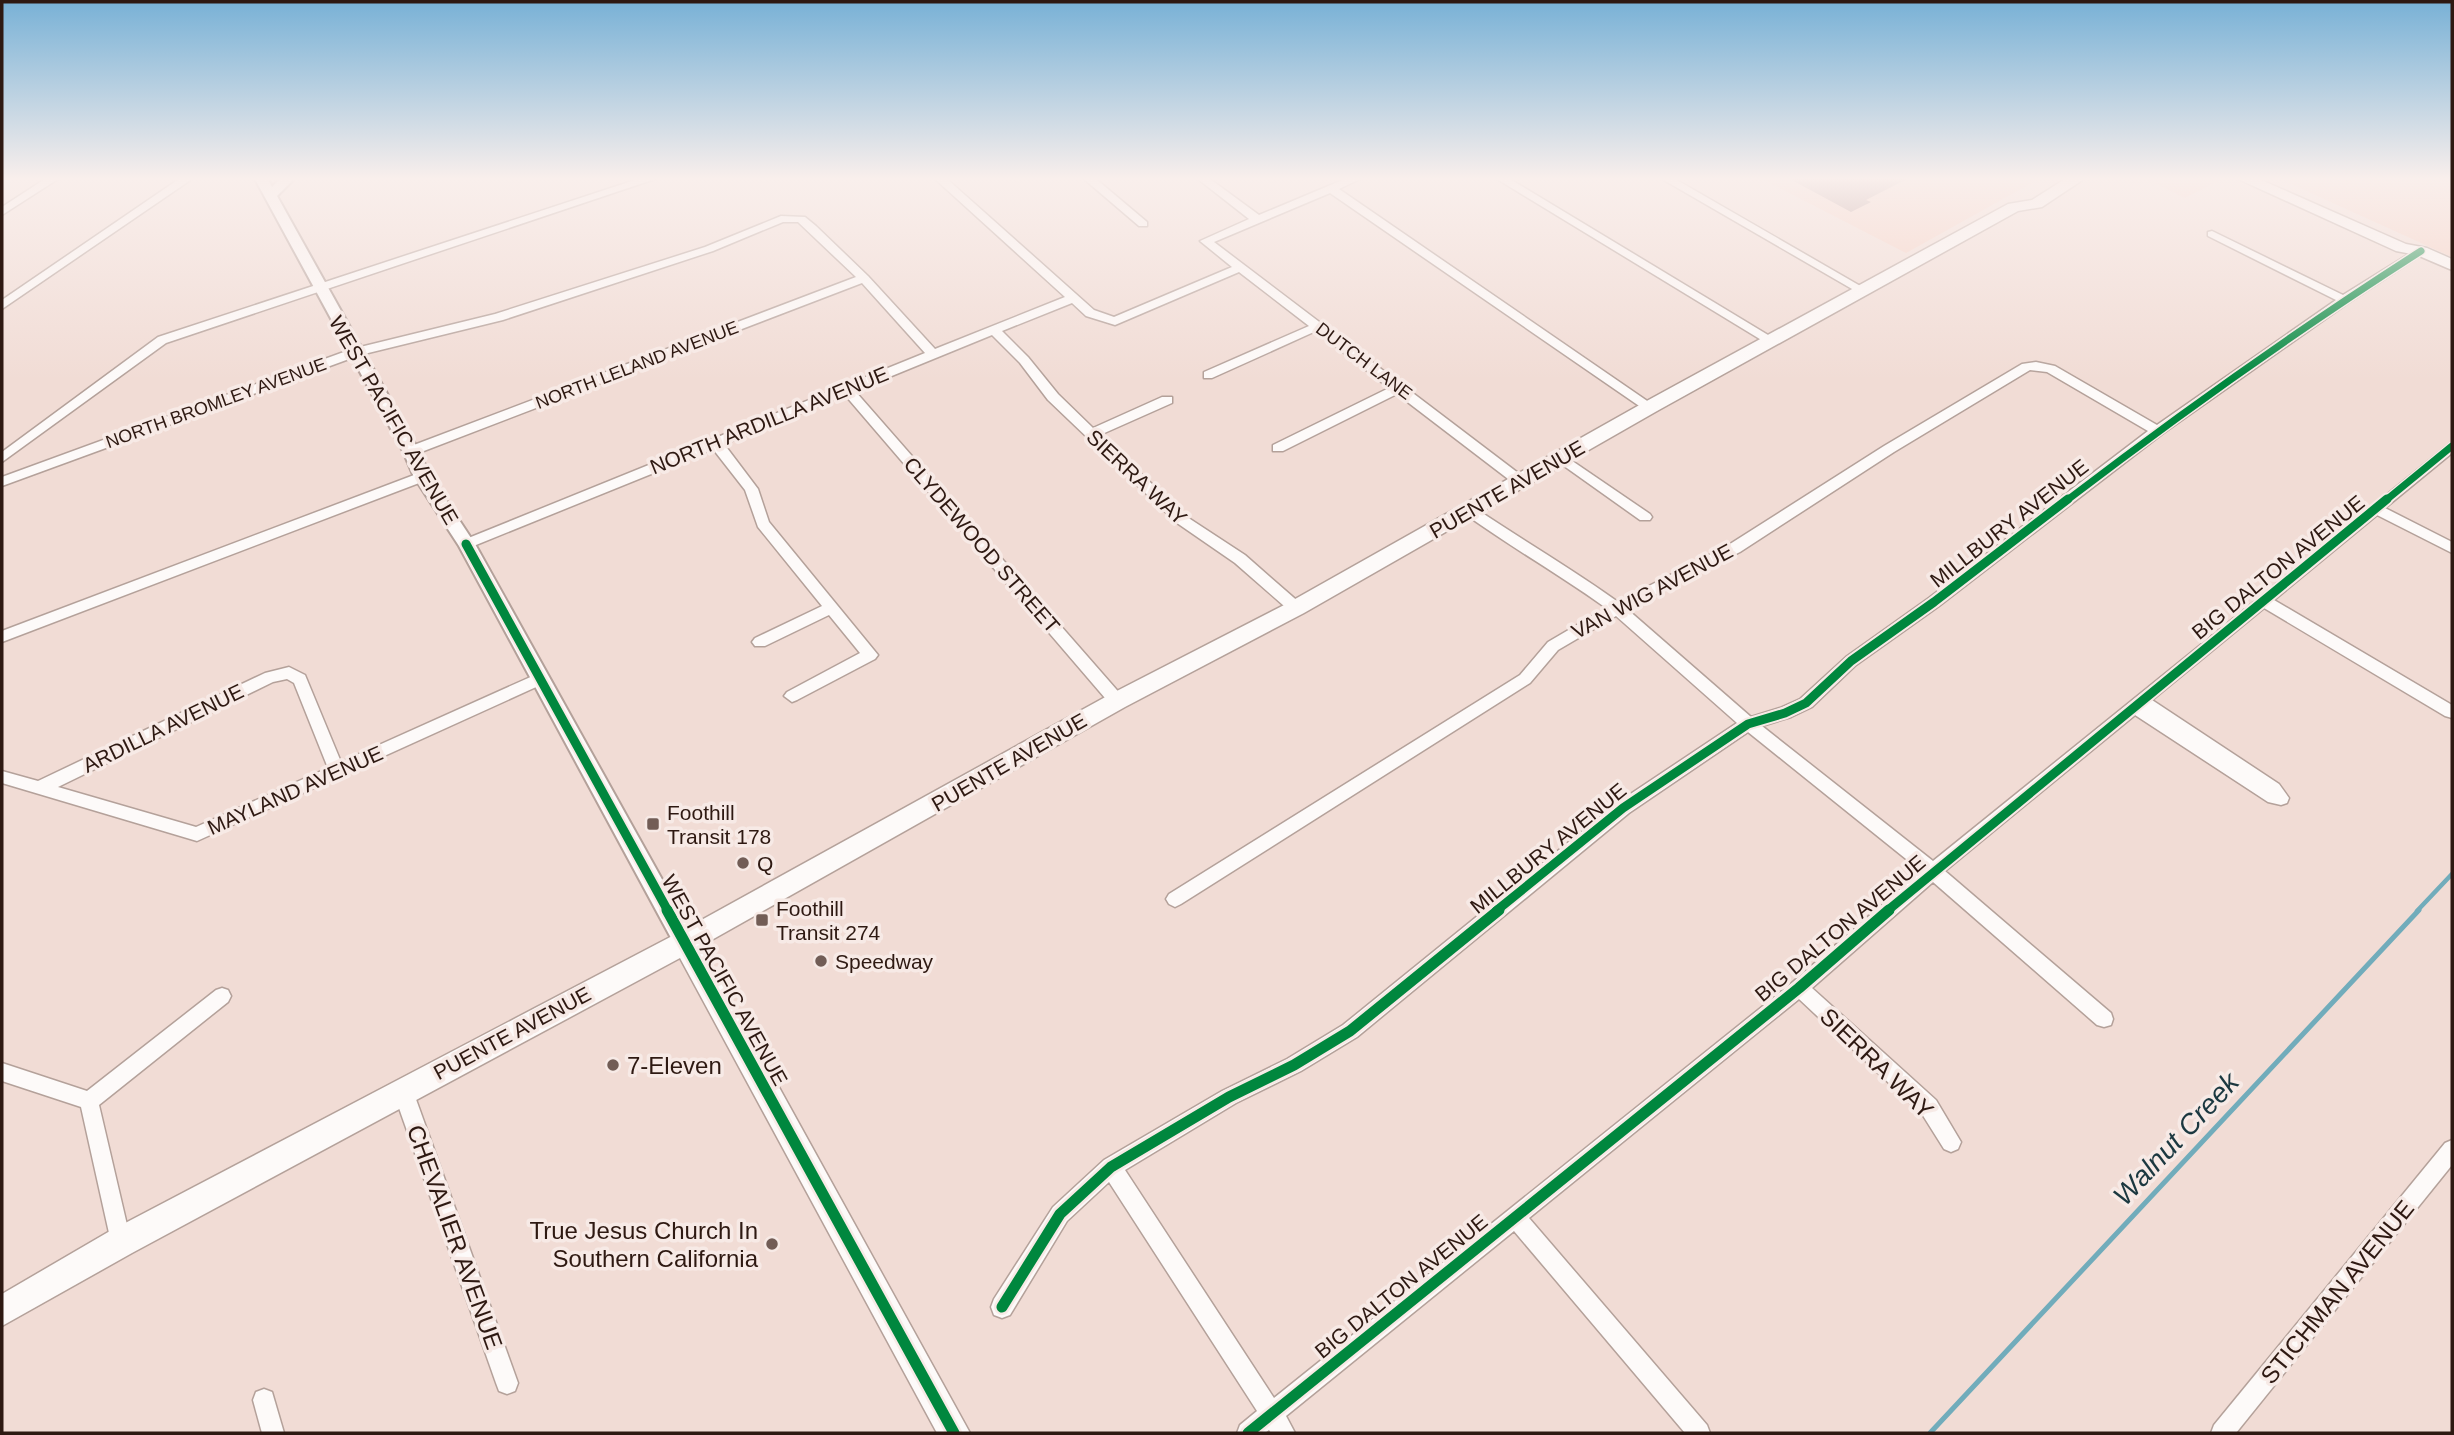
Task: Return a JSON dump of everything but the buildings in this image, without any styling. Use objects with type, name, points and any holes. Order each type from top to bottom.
[{"type":"main road","name":"PUENTE AVENUE","points":[[2,1311],[121,1242],[685,942],[1117,701],[1296,608],[1650,407],[1944,246]]},
{"type":"main road","points":[[2397,246],[2421,251]]},
{"type":"main road","points":[[2415,246],[2452,265]]},
{"type":"main road","name":"WEST PACIFIC AVENUE","points":[[685,942],[954,1433]]},
{"type":"street","points":[[2,305],[89,246]]},
{"type":"street","name":"WEST PACIFIC AVENUE","points":[[297,246],[411,451],[422,477],[466,544],[685,942]]},
{"type":"street","points":[[2,458],[162,340],[447,246]]},
{"type":"street","name":"NORTH BROMLEY AVENUE","points":[[2,482],[356,352],[499,317],[716,246]]},
{"type":"street","name":"NORTH BROMLEY AVENUE","points":[[831,246],[864,278]]},
{"type":"street","points":[[1015,246],[1073,298],[1101,318],[1115,321],[1241,267]]},
{"type":"street","name":"DUTCH LANE","points":[[1213,246],[1521,482]]},
{"type":"street","points":[[1415,246],[1650,407]]},
{"type":"street","points":[[1614,246],[1772,341]]},
{"type":"street","points":[[1784,246],[1863,291]]},
{"type":"street","points":[[2236,246],[2344,300]]},
{"type":"street","name":"MILLBURY AVENUE","points":[[1002,1307],[1060,1214],[1111,1167],[1229,1097],[1294,1065],[1350,1031],[1596,828],[1748,724],[1786,713],[1805,703],[1850,661],[1934,602],[2157,430],[2344,300],[2421,251]]},
{"type":"street","points":[[864,278],[932,354]]},
{"type":"street","name":"NORTH LELAND AVENUE","points":[[411,451],[864,278]]},
{"type":"street","name":"NORTH ARDILLA AVENUE","points":[[466,544],[1073,298]]},
{"type":"street","points":[[1208,375],[1318,326]]},
{"type":"street","name":"SIERRA WAY","points":[[993,329],[1024,360],[1053,397],[1182,520],[1240,559],[1296,608]]},
{"type":"street","name":"VAN WIG AVENUE","points":[[1175,899],[1525,679],[1553,646],[1616,608],[1734,548],[1889,449],[2006,380],[2023,366],[2033,364],[2051,369],[2157,430]]},
{"type":"street","name":"CLYDEWOOD STREET","points":[[846,388],[1117,701]]},
{"type":"street","points":[[1278,448],[1399,388]]},
{"type":"street","points":[[1091,434],[1167,400]]},
{"type":"street","points":[[716,443],[751,489],[763,524],[870,655],[792,696]]},
{"type":"street","name":"BIG DALTON AVENUE","points":[[1248,1433],[1799,988],[1933,871],[2452,446]]},
{"type":"street","points":[[1562,458],[1644,517]]},
{"type":"street","points":[[2,637],[422,477]]},
{"type":"street","points":[[2376,509],[2452,548]]},
{"type":"street","points":[[1470,511],[1524,549],[1569,574],[1616,608],[1748,724],[1933,871],[2104,1019]]},
{"type":"street","points":[[2263,600],[2451,712]]},
{"type":"street","points":[[760,642],[831,608]]},
{"type":"street","name":"ARDILLA AVENUE","points":[[39,788],[270,677],[289,673],[300,679],[337,771]]},
{"type":"street","name":"MAYLAND AVENUE","points":[[2,777],[197,834],[540,679]]},
{"type":"street","points":[[2139,704],[2273,789],[2281,798],[2274,797],[2139,704]]},
{"type":"street","name":"SIERRA WAY","points":[[1799,988],[1928,1107],[1951,1142]]},
{"type":"street","points":[[89,1101],[222,996]]},
{"type":"street","points":[[2,1072],[89,1101]]},
{"type":"street","name":"CHEVALIER AVENUE","points":[[403,1090],[507,1383]]},
{"type":"street","points":[[89,1101],[121,1242]]},
{"type":"street","name":"STICHMAN AVENUE","points":[[2222,1433],[2452,1150]]},
{"type":"street","points":[[1111,1167],[1284,1433]]},
{"type":"street","points":[[1514,1216],[1699,1433]]},
{"type":"street","points":[[264,1400],[273,1433]]},
{"type":"shaded area","points":[[1892,246],[1919,246],[1906,253]]},
{"type":"shaded area","points":[[2428,246],[2452,246],[2452,257]]},
{"type":"waterway","name":"Walnut Creek","points":[[2417,911],[2452,874]]},
{"type":"waterway","name":"Walnut Creek","points":[[1930,1433],[2419,910]]},
{"type":"cycle path","points":[[1002,1307],[1060,1214],[1111,1167],[1229,1097],[1294,1065],[1350,1031],[1623,808],[1748,724],[1785,713],[1806,703],[1851,661],[1934,602],[2157,431],[2344,300],[2421,251]]},
{"type":"cycle path","points":[[1248,1433],[1799,988],[1933,871],[2452,446]]},
{"type":"cycle path","points":[[466,544],[954,1433]]},
{"type":"place","name":"Foothill Transit 178","points":[[653,824]]},
{"type":"place","name":"Q","points":[[743,863]]},
{"type":"place","name":"Foothill Transit 274","points":[[762,920]]},
{"type":"place","name":"Speedway","points":[[821,961]]},
{"type":"place","name":"7-Eleven","points":[[613,1065]]},
{"type":"place","name":"True Jesus Church In Southern California","points":[[772,1244]]}]
